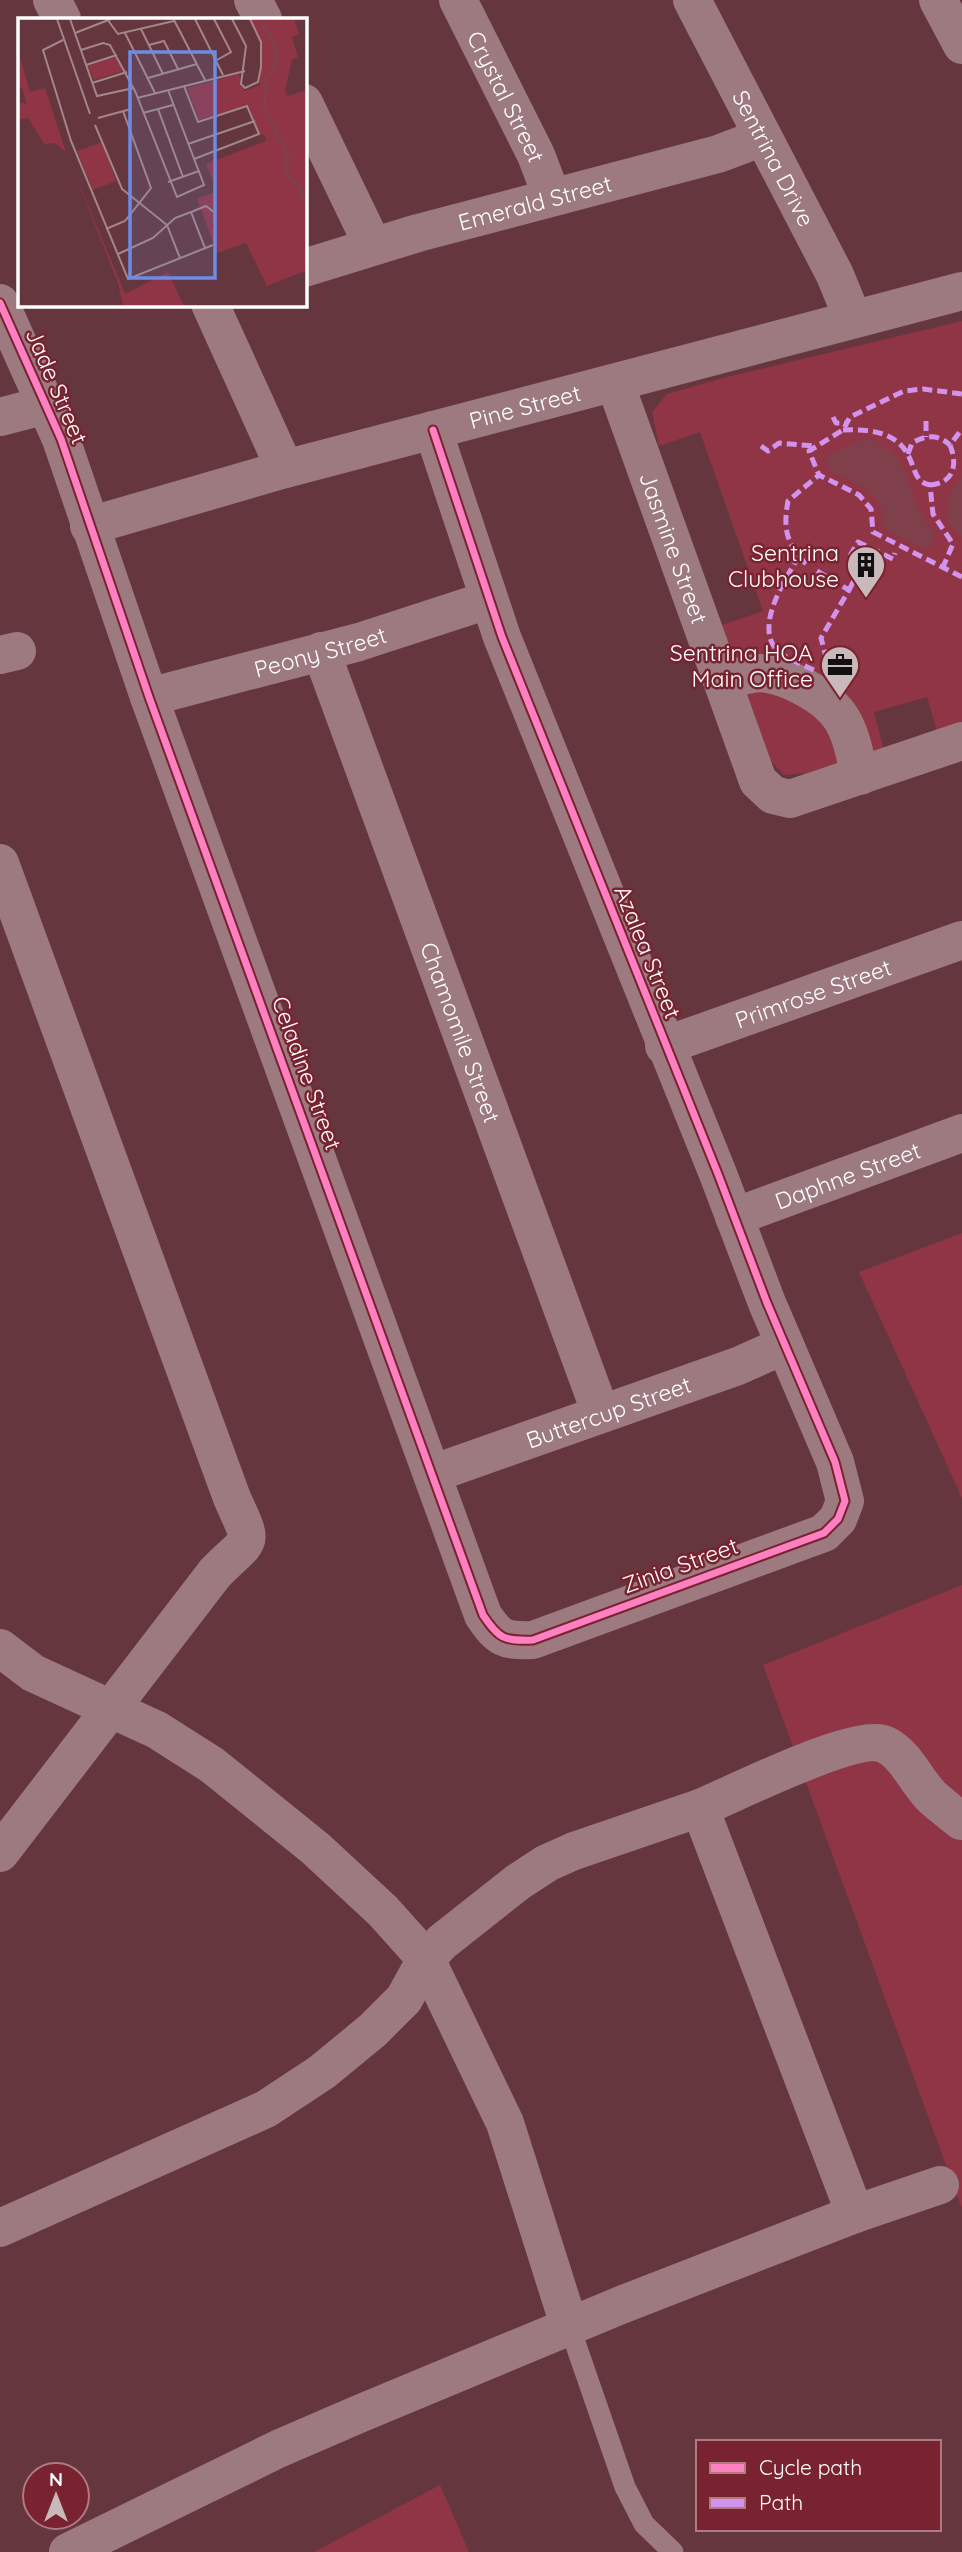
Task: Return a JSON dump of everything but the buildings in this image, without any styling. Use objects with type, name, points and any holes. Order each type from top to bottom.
[{"type":"street","points":[[52,0],[61,18]]},
{"type":"street","points":[[253,0],[262,18]]},
{"type":"street","name":"Crystal Street","points":[[458,0],[536,155],[552,197]]},
{"type":"street","name":"Sentrina Drive","points":[[692,0],[835,275],[853,318]]},
{"type":"street","points":[[938,0],[962,46]]},
{"type":"street","points":[[306,107],[373,246]]},
{"type":"street","name":"Emerald Street","points":[[306,267],[373,246],[718,154],[764,137]]},
{"type":"street","name":"Pine Street","points":[[89,526],[285,469],[962,291]]},
{"type":"street","name":"Jade Street","points":[[0,303],[61,439],[89,526]]},
{"type":"street","points":[[210,306],[285,469]]},
{"type":"street","name":"Jasmine Street","points":[[615,383],[758,781],[773,795],[790,799],[962,741]]},
{"type":"street","points":[[0,418],[46,405]]},
{"type":"street","name":"Azalea Street","points":[[433,430],[488,600],[664,1046],[842,1482]]},
{"type":"street","name":"Celadine Street","points":[[89,526],[483,1615],[494,1632]]},
{"type":"street","name":"Peony Street","points":[[149,697],[431,621],[488,600]]},
{"type":"street","name":"Chamomile Street","points":[[321,651],[601,1414]]},
{"type":"street","points":[[723,682],[758,673],[769,674],[826,702],[840,717],[849,734],[860,776]]},
{"type":"street","points":[[0,863],[232,1498],[247,1528],[244,1548],[215,1573],[113,1708],[74,1753],[0,1853]]},
{"type":"street","name":"Primrose Street","points":[[664,1046],[962,940]]},
{"type":"street","name":"Daphne Street","points":[[734,1217],[962,1133]]},
{"type":"street","name":"Buttercup Street","points":[[432,1474],[738,1366],[785,1345]]},
{"type":"street","name":"Zinia Street","points":[[494,1632],[509,1641],[533,1640],[824,1533],[838,1519],[845,1501],[842,1482]]},
{"type":"street","points":[[0,1648],[33,1673],[157,1730],[212,1765],[315,1848],[383,1911],[426,1959],[505,2123],[570,2328]]},
{"type":"street","points":[[0,2228],[266,2109],[322,2072],[373,2031],[404,1999],[426,1959],[466,1923],[547,1863],[700,1808],[840,1747],[868,1741],[886,1745],[901,1757],[931,1796],[961,1821]]},
{"type":"street","points":[[700,1808],[855,2214]]},
{"type":"street","points":[[68,2552],[278,2449],[621,2305],[855,2214],[940,2185]]},
{"type":"lane","points":[[570,2328],[625,2487],[644,2524],[673,2552]]},
{"type":"shaded area","points":[[962,321],[962,726],[938,734],[927,697],[874,712],[884,750],[806,773],[784,775],[770,760],[722,625],[763,611],[700,432],[659,446],[652,412],[667,394]]},
{"type":"shaded area","points":[[868,437],[892,453],[903,468],[921,515],[936,534],[927,550],[884,529],[881,505],[865,488],[831,472],[824,458]]},
{"type":"shaded area","points":[[962,478],[962,536],[949,523],[947,508],[951,492]]},
{"type":"shaded area","points":[[962,1233],[962,1498],[859,1272]]},
{"type":"shaded area","points":[[962,1585],[962,2209],[763,1665]]},
{"type":"shaded area","points":[[440,2485],[469,2552],[314,2552]]},
{"type":"marked path","points":[[962,394],[923,389],[904,391],[850,417],[843,430],[809,451],[819,475],[859,495],[871,509],[873,532],[962,577]]},
{"type":"marked path","points":[[833,417],[836,423],[845,423]]},
{"type":"marked path","points":[[926,421],[926,437]]},
{"type":"marked path","points":[[930,485],[944,481],[952,472],[954,459],[950,445],[962,429]]},
{"type":"marked path","points":[[843,430],[880,433],[903,447],[918,477],[930,485],[933,514],[953,544],[943,567]]},
{"type":"marked path","points":[[908,454],[912,443],[922,438],[936,437],[950,445]]},
{"type":"marked path","points":[[761,446],[768,451],[779,443],[814,446]]},
{"type":"marked path","points":[[806,564],[790,542],[786,528],[788,501],[819,475]]},
{"type":"marked path","points":[[849,590],[864,561],[851,554],[858,542],[893,559],[895,553]]},
{"type":"marked path","points":[[799,556],[774,604],[769,630],[772,642],[779,652],[818,672]]},
{"type":"marked path","points":[[817,571],[849,590],[821,638],[826,657],[849,667]]},
{"type":"cycle path","points":[[0,303],[61,439],[149,697],[483,1615],[503,1637],[533,1640],[824,1533],[838,1519],[845,1501],[835,1462],[767,1303],[718,1174],[502,637],[433,430]]},
{"type":"place","name":"Sentrina Clubhouse","points":[[866,599]]},
{"type":"place","name":"Sentrina HOA Main Office","points":[[840,699]]}]
